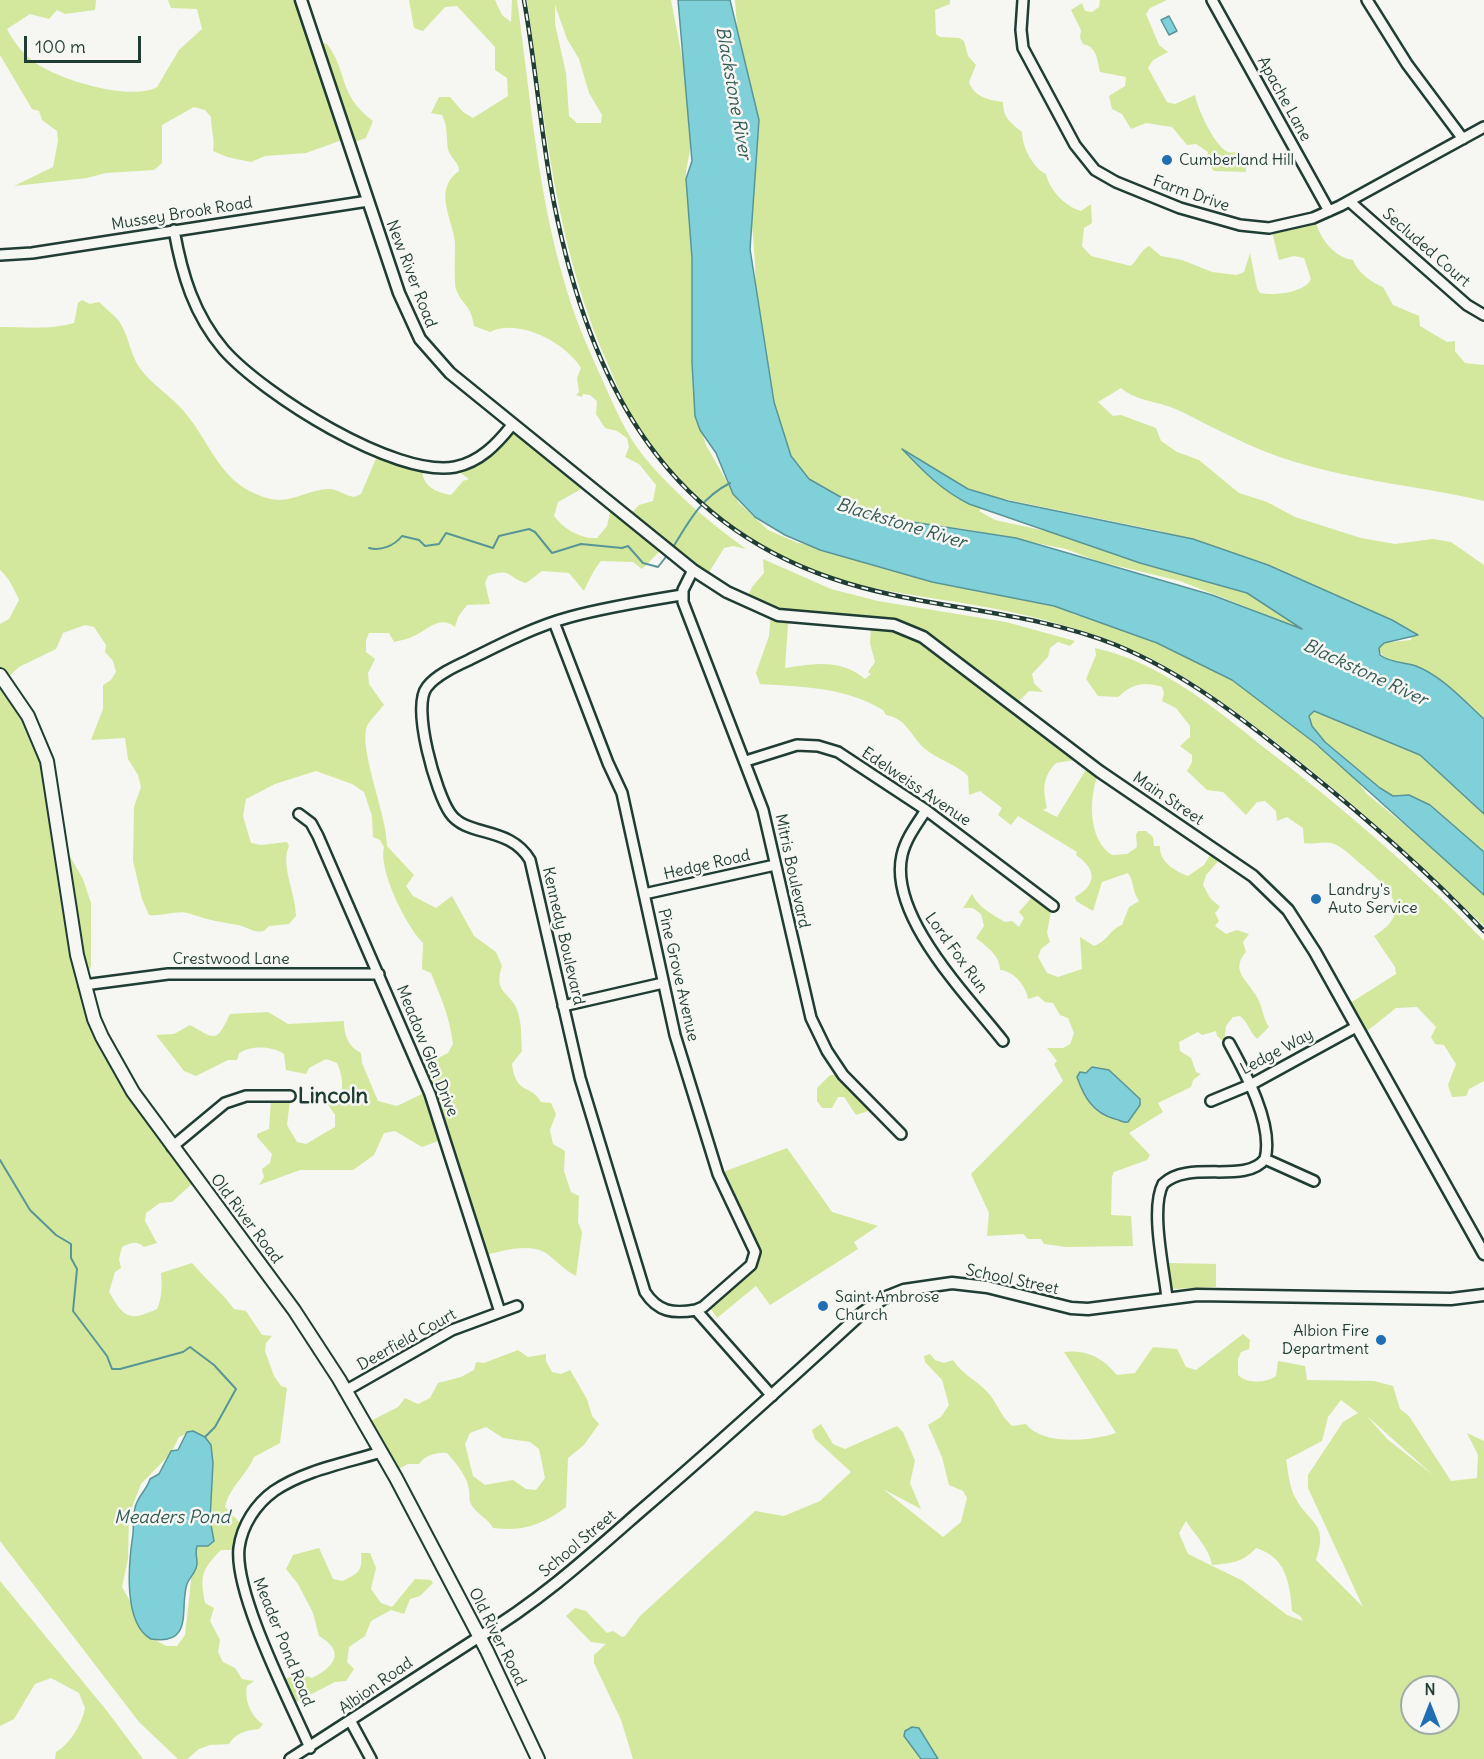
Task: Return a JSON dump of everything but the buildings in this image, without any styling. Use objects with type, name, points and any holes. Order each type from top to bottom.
[{"type":"main road","name":"Old River Road","points":[[0,675],[28,716],[47,761],[77,955],[94,1019],[111,1056],[172,1147],[294,1310],[345,1391],[381,1452],[479,1637],[538,1759]]},
{"type":"street","name":"New River Road","points":[[301,0],[399,293],[420,339],[450,373],[678,558]]},
{"type":"street","name":"Farm Drive","points":[[1023,0],[1021,30],[1023,48],[1075,145],[1095,170],[1116,182],[1180,208],[1240,225],[1282,226],[1329,212],[1484,127]]},
{"type":"street","name":"Apache Lane","points":[[1212,0],[1329,212]]},
{"type":"street","points":[[1367,0],[1407,64],[1463,140]]},
{"type":"street","name":"Mussey Brook Road","points":[[0,255],[32,253],[368,201]]},
{"type":"street","name":"Secluded Court","points":[[1350,201],[1467,305],[1484,315]]},
{"type":"street","points":[[174,230],[182,274],[190,297],[203,321],[225,351],[259,381],[324,425],[365,445],[428,467],[452,467],[477,458],[497,444],[512,425]]},
{"type":"street","name":"Main Street","points":[[678,558],[727,592],[778,615],[894,625],[929,641],[1099,771],[1221,853],[1268,888],[1303,931],[1484,1254]]},
{"type":"street","points":[[682,595],[693,570]]},
{"type":"street","name":"Kennedy Boulevard","points":[[682,595],[554,622],[457,666],[427,686],[420,705],[435,777],[449,812],[462,823],[512,840],[530,860],[580,1078],[645,1292],[657,1307],[665,1310],[683,1312],[696,1310]]},
{"type":"street","name":"Mitris Boulevard","points":[[682,595],[747,761],[763,810],[804,997],[819,1035],[843,1075],[901,1134]]},
{"type":"street","name":"Pine Grove Avenue","points":[[554,622],[608,763],[622,793],[675,1035],[712,1157],[755,1252],[751,1265],[703,1307],[696,1310]]},
{"type":"street","name":"Edelweiss Avenue","points":[[747,761],[787,747],[818,746],[838,752],[926,810],[1053,906]]},
{"type":"street","name":"Lord Fox Run","points":[[926,810],[902,855],[902,884],[909,912],[922,938],[1003,1041]]},
{"type":"street","name":"Meadow Glen Drive","points":[[299,814],[311,823],[318,836],[435,1109],[500,1312]]},
{"type":"street","name":"Hedge Road","points":[[644,894],[775,865]]},
{"type":"street","name":"Crestwood Lane","points":[[84,985],[168,974],[379,974]]},
{"type":"street","points":[[563,1006],[663,983]]},
{"type":"street","name":"Ledge Way","points":[[1210,1101],[1252,1084],[1356,1027]]},
{"type":"street","points":[[1229,1043],[1252,1084],[1263,1125],[1265,1159]]},
{"type":"street","points":[[172,1147],[225,1103],[235,1098],[290,1096]]},
{"type":"street","points":[[1265,1159],[1314,1181]]},
{"type":"street","points":[[1167,1298],[1158,1208],[1159,1193],[1163,1184],[1186,1173],[1253,1168],[1265,1159]]},
{"type":"street","name":"School Street","points":[[479,1637],[504,1622],[570,1573],[772,1396],[862,1313],[884,1298],[907,1289],[928,1284],[964,1283],[1088,1310],[1167,1298],[1221,1295],[1451,1299],[1484,1295]]},
{"type":"street","name":"Deerfield Court","points":[[345,1391],[452,1330],[517,1305]]},
{"type":"street","points":[[696,1310],[772,1396]]},
{"type":"street","name":"Meader Pond Road","points":[[310,1748],[269,1654],[242,1582],[239,1557],[242,1536],[252,1512],[273,1492],[289,1482],[381,1452]]},
{"type":"street","name":"Albion Road","points":[[290,1759],[351,1722],[442,1659],[479,1637]]},
{"type":"street","points":[[351,1722],[371,1759]]},
{"type":"green space","points":[[0,0],[96,0],[95,10],[65,14],[57,10],[49,19],[30,14],[7,29],[22,51],[44,68],[75,81],[130,92],[157,87],[179,50],[202,29],[197,9],[171,8],[168,0],[301,0],[316,42],[327,44],[334,54],[348,92],[362,111],[373,121],[366,138],[349,144],[345,139],[306,153],[265,156],[251,162],[227,157],[213,151],[211,117],[205,110],[194,107],[162,125],[162,163],[154,170],[106,173],[87,178],[14,186],[53,167],[58,141],[57,131],[42,120],[39,111],[32,109],[0,55]]},
{"type":"green space","points":[[409,0],[495,0],[502,15],[511,22],[512,0],[517,0],[540,175],[554,243],[575,316],[585,341],[621,420],[645,458],[693,507],[746,549],[733,546],[724,548],[705,579],[662,549],[642,569],[633,562],[601,561],[584,591],[569,573],[542,571],[526,583],[506,573],[496,574],[488,576],[485,583],[490,604],[467,605],[458,617],[455,627],[444,622],[434,624],[412,637],[394,642],[389,633],[369,633],[366,640],[366,652],[375,659],[368,673],[369,684],[384,705],[367,726],[365,736],[387,846],[414,875],[406,886],[413,896],[436,908],[452,896],[474,936],[496,952],[502,966],[501,988],[515,1006],[520,1022],[522,1051],[512,1064],[514,1074],[520,1085],[537,1096],[541,1102],[551,1103],[556,1114],[550,1130],[553,1144],[565,1151],[564,1171],[571,1192],[579,1196],[578,1222],[582,1232],[576,1276],[546,1253],[531,1248],[481,1256],[441,1140],[422,1147],[395,1131],[384,1133],[374,1155],[353,1170],[300,1170],[259,1185],[264,1177],[262,1169],[270,1163],[272,1154],[257,1134],[269,1129],[271,1099],[290,1100],[287,1125],[297,1142],[306,1144],[335,1127],[335,1115],[327,1103],[338,1100],[342,1090],[337,1063],[326,1059],[309,1068],[306,1074],[286,1070],[284,1054],[279,1051],[256,1048],[244,1050],[239,1053],[237,1060],[228,1060],[196,1076],[184,1071],[156,1035],[174,1034],[190,1025],[214,1036],[221,1030],[230,1014],[268,1012],[288,1024],[344,1021],[348,1040],[361,1053],[362,1063],[378,1101],[397,1106],[426,1092],[420,1067],[448,1053],[453,1044],[451,1033],[445,1008],[431,973],[422,969],[423,943],[409,924],[389,883],[383,857],[384,847],[380,840],[373,837],[372,816],[364,792],[352,784],[316,771],[275,784],[246,799],[243,816],[251,843],[261,845],[287,842],[289,846],[286,862],[296,916],[289,924],[269,926],[264,931],[256,931],[186,913],[149,915],[142,899],[133,861],[134,807],[141,787],[138,775],[128,759],[125,738],[91,740],[103,709],[103,685],[111,680],[116,672],[113,661],[105,652],[106,645],[94,627],[85,625],[63,633],[56,649],[19,667],[5,680],[37,735],[64,846],[83,879],[91,903],[91,966],[89,973],[82,975],[89,1011],[195,1181],[172,1202],[160,1203],[146,1213],[145,1221],[157,1243],[144,1247],[133,1243],[122,1247],[119,1259],[121,1268],[115,1272],[109,1292],[123,1312],[128,1315],[148,1313],[157,1309],[159,1305],[161,1273],[192,1263],[234,1309],[246,1311],[262,1335],[272,1336],[266,1343],[265,1351],[274,1376],[281,1386],[287,1388],[280,1443],[254,1457],[231,1493],[225,1507],[246,1529],[241,1550],[221,1550],[206,1568],[203,1580],[205,1603],[214,1608],[210,1621],[220,1640],[218,1652],[223,1662],[235,1668],[242,1679],[254,1681],[247,1686],[248,1702],[255,1717],[263,1724],[259,1729],[238,1735],[229,1744],[210,1745],[199,1749],[187,1759],[178,1759],[139,1722],[0,1541],[0,624],[9,619],[19,600],[0,570],[0,327],[47,327],[74,323],[78,303],[82,300],[90,304],[99,302],[119,321],[139,367],[192,421],[228,474],[253,493],[271,499],[286,500],[329,489],[354,497],[361,494],[378,454],[422,468],[424,479],[430,487],[451,495],[463,481],[469,479],[452,467],[477,458],[512,425],[585,487],[558,502],[554,516],[573,532],[585,537],[597,538],[607,526],[611,508],[626,519],[639,505],[653,501],[656,485],[639,464],[625,457],[629,447],[627,438],[617,431],[605,428],[596,414],[597,401],[590,395],[583,394],[582,397],[576,395],[579,392],[577,378],[581,368],[574,358],[553,341],[527,330],[501,328],[490,332],[474,326],[471,313],[456,289],[455,243],[445,196],[451,179],[459,168],[448,149],[446,127],[442,115],[431,113],[439,97],[450,97],[463,112],[473,118],[508,96],[507,78],[495,70],[495,47],[457,6],[445,7],[423,31],[414,28]],"holes":[[[189,1433],[194,1553],[185,1635],[177,1646],[166,1646],[150,1637],[122,1587],[128,1559],[129,1515],[141,1484],[171,1453],[179,1437]]]},
{"type":"green space","points":[[527,0],[671,0],[683,62],[691,144],[686,172],[692,246],[696,415],[706,445],[739,503],[768,530],[798,543],[828,548],[1053,603],[1075,615],[1191,656],[1270,704],[1318,747],[1324,747],[1297,706],[1312,706],[1419,752],[1473,800],[1484,814],[1484,853],[1354,773],[1356,780],[1367,794],[1484,890],[1484,926],[1334,789],[1222,702],[1182,676],[1138,653],[1046,620],[992,608],[872,588],[822,575],[759,544],[692,493],[662,461],[635,422],[619,391],[592,324],[577,279],[555,188]],"holes":[[[555,5],[567,39],[579,59],[589,93],[602,115],[601,123],[577,123],[569,116],[566,73],[555,24]]]},
{"type":"green space","points":[[735,0],[950,0],[950,4],[935,10],[936,34],[940,37],[959,38],[964,41],[968,56],[976,65],[969,82],[971,87],[983,97],[1003,102],[1006,116],[1022,132],[1029,156],[1046,174],[1059,197],[1081,211],[1091,204],[1092,223],[1084,228],[1082,246],[1091,256],[1131,266],[1149,246],[1161,256],[1182,260],[1212,272],[1237,275],[1244,272],[1250,253],[1260,293],[1288,292],[1302,288],[1311,279],[1304,258],[1294,256],[1279,260],[1271,228],[1315,220],[1328,246],[1339,255],[1353,260],[1365,276],[1383,287],[1393,305],[1419,316],[1420,326],[1447,342],[1455,341],[1455,351],[1465,363],[1484,365],[1484,501],[1340,474],[1292,461],[1249,445],[1172,408],[1141,399],[1121,388],[1098,402],[1113,416],[1121,415],[1156,428],[1161,441],[1177,452],[1199,460],[1239,493],[1267,502],[1295,517],[1361,538],[1395,544],[1433,539],[1451,542],[1484,565],[1484,718],[1448,690],[1390,662],[1378,649],[1383,643],[1411,640],[1412,635],[1160,531],[1004,499],[989,500],[979,511],[995,520],[1069,536],[1240,588],[1299,624],[1300,627],[1288,627],[1259,612],[1180,581],[1097,561],[1066,549],[971,530],[857,514],[813,495],[788,464],[757,335],[755,263]]},
{"type":"green space","points":[[1100,0],[1167,0],[1150,8],[1146,14],[1159,45],[1168,52],[1153,60],[1148,68],[1167,102],[1175,104],[1195,95],[1211,134],[1228,152],[1240,151],[1246,161],[1246,172],[1214,171],[1207,163],[1208,152],[1196,144],[1187,145],[1172,127],[1146,123],[1131,129],[1122,114],[1112,109],[1109,96],[1125,86],[1126,77],[1100,72],[1094,51],[1083,44],[1080,38],[1081,30],[1071,10],[1082,3],[1085,11],[1092,12],[1099,7]]},
{"type":"green space","points":[[763,559],[831,589],[878,601],[1006,622],[1075,641],[1070,646],[1058,642],[1050,648],[1048,657],[1032,674],[1034,683],[1043,692],[1029,691],[1015,705],[1079,755],[1075,760],[1056,763],[1051,768],[1045,784],[1047,808],[1043,810],[1057,817],[1090,763],[1099,771],[1093,792],[1094,828],[1104,848],[1112,855],[1127,854],[1137,847],[1138,831],[1146,831],[1153,837],[1154,846],[1160,846],[1160,852],[1165,861],[1173,869],[1188,876],[1204,865],[1213,850],[1222,857],[1206,875],[1203,885],[1210,898],[1220,907],[1215,913],[1219,921],[1215,926],[1226,934],[1237,930],[1249,934],[1243,942],[1246,952],[1239,965],[1240,971],[1259,1001],[1269,1027],[1257,1039],[1243,1018],[1233,1017],[1226,1026],[1224,1042],[1217,1036],[1216,1031],[1202,1035],[1198,1032],[1179,1042],[1180,1051],[1191,1058],[1196,1072],[1201,1074],[1193,1080],[1191,1087],[1158,1103],[1163,1112],[1129,1133],[1150,1155],[1147,1160],[1114,1172],[1112,1176],[1111,1215],[1131,1216],[1133,1246],[1066,1247],[1044,1244],[1041,1239],[1028,1239],[1023,1234],[987,1236],[989,1213],[971,1174],[1063,1081],[1054,1064],[1057,1061],[1047,1048],[1063,1048],[1070,1044],[1074,1033],[1068,1018],[1060,1015],[1053,1003],[1045,1002],[1038,996],[1028,999],[1019,980],[1010,973],[1000,970],[995,956],[976,938],[984,926],[981,914],[973,908],[963,908],[972,894],[982,907],[1005,922],[1012,921],[1019,927],[1024,918],[1019,912],[1033,896],[1051,911],[1047,933],[1050,942],[1041,949],[1038,957],[1047,973],[1058,977],[1082,969],[1080,937],[1094,946],[1103,941],[1122,925],[1129,907],[1139,901],[1128,873],[1102,882],[1093,911],[1076,901],[1075,897],[1088,887],[1092,876],[1088,866],[1076,855],[1077,852],[1018,816],[1011,825],[998,815],[1002,808],[980,791],[969,795],[968,776],[924,748],[899,720],[886,715],[883,710],[869,702],[839,692],[808,687],[760,684],[756,673],[769,636],[771,614],[745,603],[752,587],[764,573]],"holes":[[[793,619],[871,628],[870,643],[875,662],[868,672],[871,674],[865,679],[846,668],[827,664],[785,668],[788,624]],[[1086,1073],[1128,1087],[1141,1101],[1119,1120],[1105,1114],[1091,1103],[1081,1089],[1078,1074]]]},
{"type":"green space","points":[[1095,648],[1142,664],[1186,689],[1227,718],[1379,841],[1484,941],[1484,1081],[1469,1089],[1466,1096],[1452,1097],[1448,1085],[1456,1064],[1444,1045],[1435,1044],[1431,1037],[1436,1027],[1417,1007],[1396,1008],[1361,1036],[1344,1007],[1396,974],[1395,967],[1374,936],[1393,918],[1395,909],[1388,891],[1372,873],[1340,847],[1328,843],[1304,843],[1303,828],[1287,817],[1277,821],[1276,811],[1265,801],[1257,802],[1246,815],[1223,792],[1207,790],[1187,771],[1192,762],[1192,755],[1180,746],[1190,737],[1190,726],[1176,708],[1162,701],[1164,693],[1162,687],[1144,684],[1128,689],[1118,697],[1098,696],[1086,679],[1096,655]]},
{"type":"green space","points":[[830,1075],[843,1075],[871,1108],[856,1115],[844,1097],[838,1097],[832,1108],[822,1108],[817,1101],[817,1088]]},
{"type":"green space","points":[[787,1148],[832,1212],[878,1226],[854,1242],[858,1249],[770,1305],[756,1286],[717,1318],[711,1309],[755,1268],[760,1258],[718,1174]]},
{"type":"green space","points":[[1169,1263],[1216,1264],[1216,1287],[1172,1289]]},
{"type":"green space","points":[[1243,1334],[1250,1340],[1249,1349],[1241,1352],[1238,1359],[1238,1375],[1246,1380],[1268,1380],[1276,1376],[1278,1361],[1305,1366],[1307,1380],[1374,1381],[1393,1386],[1400,1409],[1409,1416],[1451,1481],[1477,1478],[1478,1455],[1467,1433],[1484,1441],[1484,1759],[633,1759],[621,1720],[594,1663],[594,1655],[606,1644],[591,1642],[566,1616],[575,1608],[586,1611],[607,1633],[613,1631],[622,1637],[625,1636],[640,1616],[755,1511],[784,1516],[820,1501],[851,1472],[815,1439],[812,1430],[821,1424],[833,1444],[845,1449],[897,1426],[903,1432],[915,1461],[910,1483],[921,1509],[883,1489],[943,1537],[961,1522],[967,1498],[963,1491],[949,1485],[942,1457],[928,1425],[941,1417],[949,1405],[942,1380],[925,1362],[924,1356],[930,1354],[935,1360],[944,1363],[953,1360],[961,1370],[986,1390],[1012,1426],[1026,1424],[1044,1436],[1068,1440],[1116,1433],[1064,1352],[1072,1351],[1093,1356],[1105,1363],[1117,1375],[1135,1373],[1153,1347],[1177,1349],[1186,1367],[1196,1370]],"holes":[[[1341,1400],[1358,1413],[1343,1422],[1308,1475],[1308,1488],[1363,1607],[1316,1560],[1320,1547],[1319,1530],[1293,1493],[1286,1460],[1322,1441],[1328,1417]],[[1367,1416],[1433,1475],[1387,1439]],[[1186,1521],[1205,1547],[1212,1565],[1231,1563],[1256,1548],[1274,1558],[1288,1581],[1292,1611],[1303,1621],[1287,1615],[1243,1581],[1188,1554],[1179,1533]]]},
{"type":"green space","points":[[518,1350],[528,1357],[546,1354],[546,1361],[552,1372],[561,1374],[570,1370],[587,1399],[592,1416],[599,1424],[584,1445],[568,1458],[566,1507],[531,1526],[513,1529],[493,1528],[471,1504],[466,1480],[447,1453],[432,1455],[424,1458],[419,1464],[408,1464],[393,1472],[363,1425],[398,1407],[405,1398],[418,1404],[430,1398],[438,1383],[461,1377],[474,1370],[476,1362],[484,1363]],"holes":[[[486,1427],[503,1438],[530,1442],[539,1449],[545,1478],[536,1490],[526,1489],[513,1480],[485,1485],[473,1476],[465,1444],[470,1433]]]},
{"type":"green space","points":[[319,1548],[333,1579],[342,1581],[358,1571],[361,1564],[361,1553],[370,1553],[376,1568],[371,1589],[381,1603],[392,1607],[415,1579],[431,1580],[433,1583],[420,1596],[410,1599],[404,1614],[391,1610],[371,1621],[365,1636],[349,1647],[347,1662],[354,1669],[346,1681],[335,1682],[290,1705],[280,1682],[297,1673],[312,1678],[331,1665],[335,1654],[328,1642],[319,1636],[313,1613],[298,1584],[286,1569],[293,1555]]},
{"type":"green space","points":[[0,1581],[107,1711],[143,1759],[55,1759],[56,1752],[75,1733],[85,1708],[79,1693],[51,1678],[35,1684],[14,1719],[0,1726]]},
{"type":"water","name":"Blackstone River","points":[[678,0],[730,0],[759,120],[750,249],[774,402],[791,456],[809,479],[874,516],[1016,538],[1212,595],[1302,629],[1247,593],[1140,563],[969,504],[941,486],[902,449],[968,489],[1008,501],[1193,539],[1268,565],[1392,620],[1418,635],[1384,643],[1379,648],[1380,655],[1426,670],[1484,719],[1484,814],[1420,755],[1314,711],[1309,716],[1312,726],[1325,742],[1380,788],[1393,796],[1409,795],[1430,805],[1484,852],[1484,895],[1315,743],[1232,680],[1157,643],[1054,606],[932,582],[820,550],[785,535],[755,517],[733,494],[716,453],[700,430],[695,416],[692,362],[692,258],[686,179],[692,161]]},
{"type":"water","points":[[1169,16],[1177,31],[1169,35],[1161,20]]},
{"type":"water","points":[[1092,1067],[1109,1070],[1140,1099],[1140,1105],[1128,1122],[1122,1122],[1101,1113],[1086,1097],[1077,1077],[1080,1072],[1086,1073]]},
{"type":"water","name":"Meaders Pond","points":[[193,1431],[205,1437],[211,1445],[213,1463],[210,1520],[214,1541],[208,1546],[197,1546],[197,1566],[187,1584],[180,1631],[174,1637],[165,1640],[151,1639],[135,1620],[132,1606],[129,1574],[134,1510],[150,1479],[159,1474],[171,1451],[178,1450],[187,1432]]},
{"type":"water","points":[[912,1727],[919,1728],[938,1759],[921,1759],[904,1736],[905,1731]]},
{"type":"waterway","points":[[672,549],[703,503],[730,483]]},
{"type":"waterway","points":[[369,548],[387,547],[402,536],[419,540],[425,546],[439,544],[446,533],[493,548],[499,536],[529,529],[535,532],[552,553],[581,544],[622,548],[628,546],[643,563],[658,567],[669,553]]},
{"type":"waterway","points":[[0,1160],[30,1210],[56,1235],[71,1244],[71,1258],[77,1269],[73,1311],[107,1356],[112,1369],[120,1369],[183,1352],[190,1347],[214,1365],[236,1389],[215,1427],[205,1437]]},
{"type":"railway","points":[[524,0],[554,203],[587,325],[611,381],[640,432],[676,478],[719,518],[771,552],[831,578],[901,597],[1046,623],[1116,645],[1165,669],[1212,698],[1278,747],[1371,824],[1418,866],[1484,931]]},
{"type":"place","name":"Cumberland Hill","points":[[1167,160]]},
{"type":"place","name":"Landry's Auto Service","points":[[1316,899]]},
{"type":"place","name":"Saint Ambrose Church","points":[[823,1306]]},
{"type":"place","name":"Albion Fire Department","points":[[1381,1340]]},
{"type":"district","name":"Lincoln","points":[[333,1097]]}]
